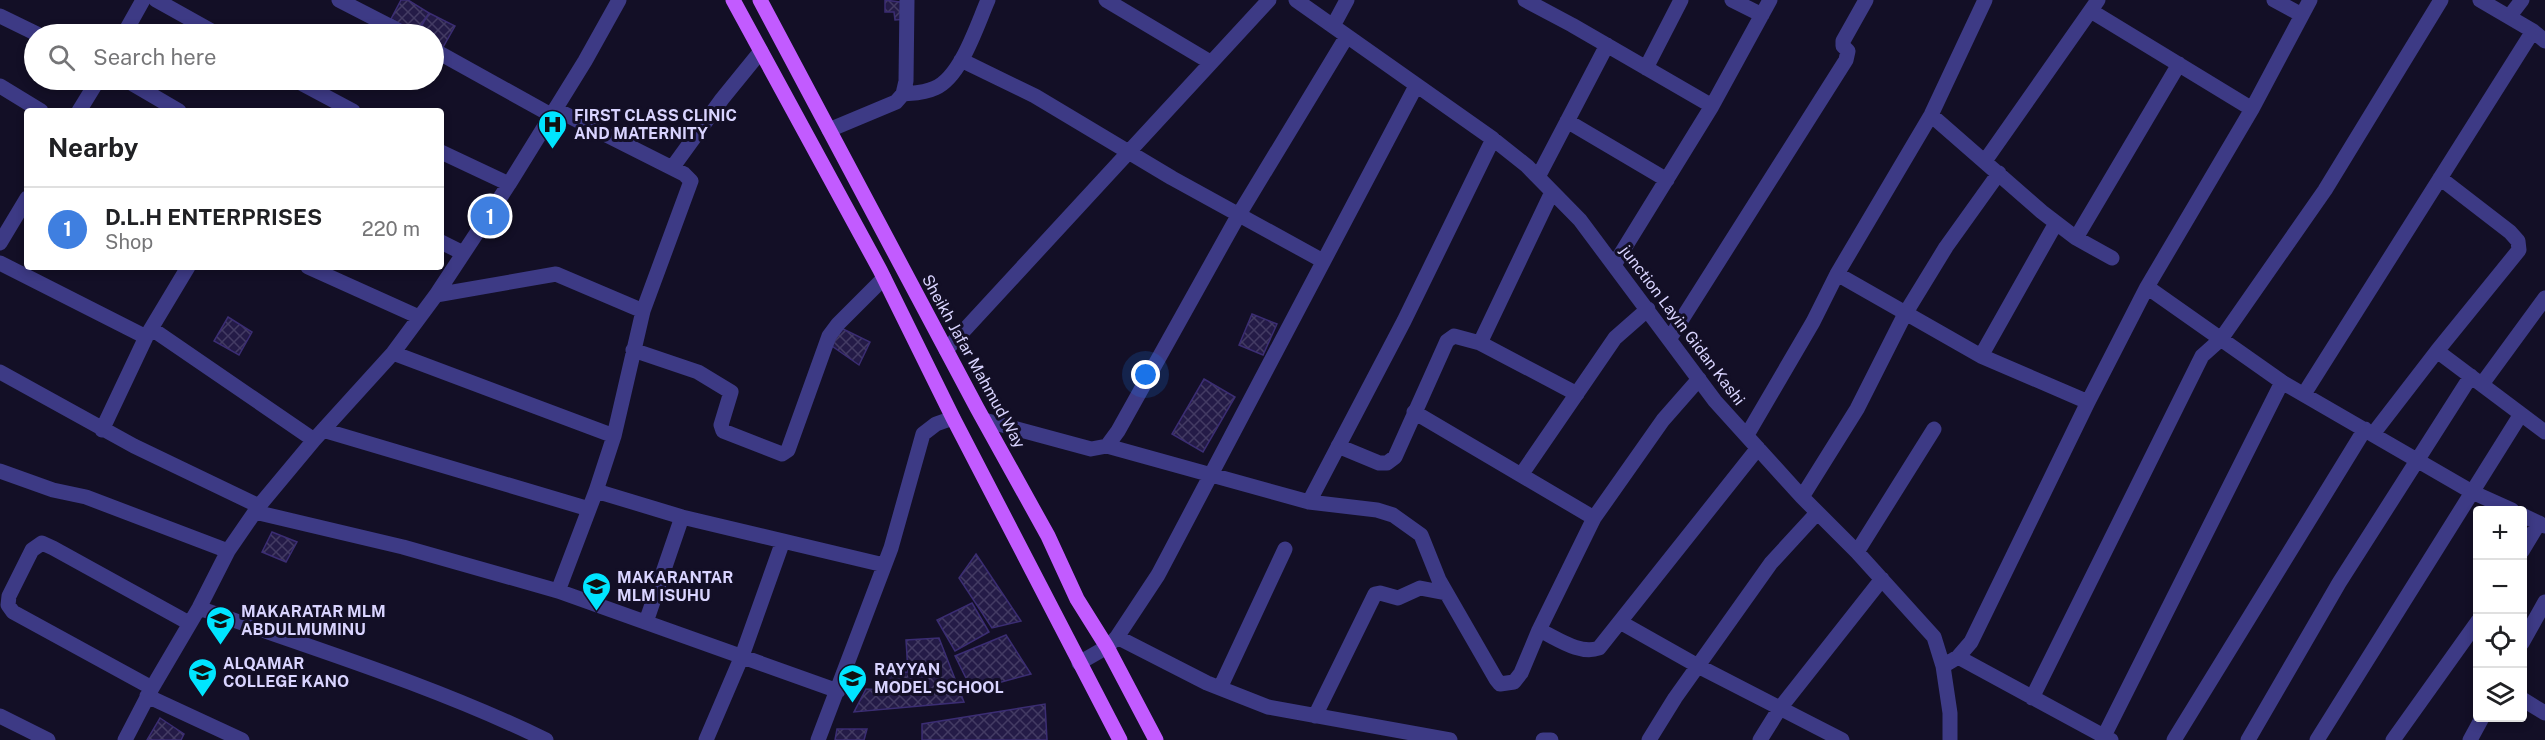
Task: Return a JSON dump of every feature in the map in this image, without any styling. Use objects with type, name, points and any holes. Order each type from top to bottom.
[{"type":"main road","points":[[733,0],[884,278],[952,418],[1120,740]]},
{"type":"main road","name":"Sheikh Jafar Mahmud Way","points":[[760,0],[946,350],[1048,536],[1077,599],[1112,642],[1156,740]]},
{"type":"street","points":[[130,24],[143,0]]},
{"type":"street","points":[[156,0],[199,24]]},
{"type":"street","points":[[339,0],[386,24]]},
{"type":"street","points":[[125,740],[149,692],[199,608],[228,551],[257,509],[318,435],[393,353],[436,295],[509,184],[619,0]]},
{"type":"street","points":[[829,129],[896,102],[903,94],[906,81],[907,0]]},
{"type":"street","points":[[903,94],[920,93],[937,88],[945,82],[961,60],[988,0]]},
{"type":"street","points":[[1106,0],[1210,62]]},
{"type":"street","points":[[946,350],[1269,0]]},
{"type":"street","name":"junction Layin Gidan Kashi","points":[[1296,0],[1493,139],[1538,177],[1580,220],[1699,379],[1802,497],[1857,552],[1934,637],[1943,666],[1950,713],[1950,740]]},
{"type":"street","points":[[1333,26],[1347,0]]},
{"type":"street","points":[[1525,0],[1712,106]]},
{"type":"street","points":[[1646,68],[1681,0]]},
{"type":"street","points":[[1732,0],[1762,15]]},
{"type":"street","points":[[1614,265],[1712,106],[1770,0]]},
{"type":"street","points":[[1670,338],[1846,60],[1848,51],[1843,46],[1843,41],[1866,0]]},
{"type":"street","points":[[1747,435],[1813,322],[1837,274],[1931,115],[1985,0]]},
{"type":"street","points":[[2274,0],[2302,15]]},
{"type":"street","points":[[1943,666],[1958,657],[1971,642],[2147,287],[2252,109],[2310,0]]},
{"type":"street","points":[[2032,698],[2202,356],[2221,339],[2325,190],[2441,0]]},
{"type":"street","points":[[2480,0],[2533,31],[2545,41]]},
{"type":"street","points":[[2509,17],[2522,0]]},
{"type":"street","points":[[1985,160],[2094,6],[2252,109]]},
{"type":"street","points":[[0,16],[24,27]]},
{"type":"street","points":[[2304,394],[2533,31]]},
{"type":"street","points":[[1107,446],[1238,216],[1347,36]]},
{"type":"street","points":[[1538,177],[1607,45]]},
{"type":"street","points":[[672,168],[722,99],[761,51]]},
{"type":"street","points":[[444,55],[553,112],[684,174],[691,181],[644,311],[614,436],[558,591]]},
{"type":"street","points":[[961,60],[1035,96],[1238,216],[1323,261]]},
{"type":"street","points":[[2076,238],[2180,64]]},
{"type":"street","points":[[0,86],[35,108]]},
{"type":"street","points":[[1079,663],[1112,642],[1158,575],[1416,86]]},
{"type":"street","points":[[80,108],[92,90]]},
{"type":"street","points":[[143,90],[174,108]]},
{"type":"street","points":[[314,90],[347,108]]},
{"type":"street","points":[[1931,115],[2056,223],[2076,238],[2112,258]]},
{"type":"street","points":[[1567,122],[1667,180]]},
{"type":"street","points":[[1309,502],[1404,321],[1493,139]]},
{"type":"street","points":[[444,153],[509,184]]},
{"type":"street","points":[[1802,497],[1857,409],[1905,314],[1947,247],[1999,172]]},
{"type":"street","points":[[2174,740],[2369,432],[2519,250],[2518,241],[2510,232],[2440,178]]},
{"type":"street","points":[[1480,343],[1552,192]]},
{"type":"street","points":[[0,243],[24,203]]},
{"type":"street","points":[[1981,356],[2056,223]]},
{"type":"street","points":[[444,244],[463,253]]},
{"type":"street","points":[[0,263],[149,333],[318,435],[589,508]]},
{"type":"street","points":[[102,429],[149,333],[186,270]]},
{"type":"street","points":[[315,270],[419,316]]},
{"type":"street","points":[[436,295],[556,274],[644,311]]},
{"type":"street","points":[[1837,274],[1981,356],[2088,402]]},
{"type":"street","points":[[633,350],[698,372],[731,392],[721,424],[723,430],[782,454],[788,450],[829,336],[884,278]]},
{"type":"street","points":[[2147,287],[2282,382],[2472,492],[2503,506]]},
{"type":"street","points":[[2248,740],[2339,583],[2419,460],[2477,380],[2545,298]]},
{"type":"street","points":[[1521,475],[1616,338],[1647,309]]},
{"type":"street","points":[[1338,446],[1379,463],[1387,463],[1395,457],[1447,341],[1454,336],[1480,343],[1577,394]]},
{"type":"street","points":[[2437,351],[2545,430]]},
{"type":"street","points":[[393,353],[614,436]]},
{"type":"street","points":[[0,372],[102,429],[257,509],[558,591],[838,691]]},
{"type":"street","points":[[984,420],[1091,449],[1107,446],[1309,502],[1393,514],[1420,535],[1446,593],[1500,684],[1514,682],[1521,674],[1539,630],[1594,518],[1663,420],[1699,379]]},
{"type":"street","points":[[1958,657],[2107,738],[2282,382]]},
{"type":"street","points":[[1414,412],[1594,518]]},
{"type":"street","points":[[2317,740],[2521,414]]},
{"type":"street","points":[[818,740],[884,565],[923,434],[936,424],[952,418]]},
{"type":"street","points":[[1857,552],[1934,429]]},
{"type":"street","points":[[1539,630],[1590,651],[1599,648],[1758,448]]},
{"type":"street","points":[[0,471],[53,490],[86,497],[228,551]]},
{"type":"street","points":[[596,490],[682,517],[884,565]]},
{"type":"street","points":[[1649,740],[1771,563],[1817,513]]},
{"type":"street","points":[[646,622],[682,517]]},
{"type":"street","points":[[2527,517],[2542,524],[2527,545]]},
{"type":"street","points":[[706,740],[742,656],[783,541]]},
{"type":"street","points":[[189,623],[42,543],[32,550],[9,596],[8,604],[13,612],[149,692],[242,740]]},
{"type":"street","points":[[1220,688],[1285,549]]},
{"type":"street","points":[[1760,740],[1780,708],[1882,579]]},
{"type":"street","points":[[1315,716],[1376,594],[1398,598],[1411,590],[1420,588],[1446,593]]},
{"type":"street","points":[[199,608],[405,681],[507,721],[546,740]]},
{"type":"street","points":[[2527,637],[2543,612]]},
{"type":"street","points":[[1620,621],[1698,666],[1842,740]]},
{"type":"street","points":[[2393,740],[2473,628]]},
{"type":"street","points":[[1112,642],[1268,707],[1392,735],[1450,740]]},
{"type":"street","points":[[2527,702],[2545,713]]},
{"type":"street","points":[[0,716],[48,740]]},
{"type":"street","points":[[2470,740],[2479,722]]},
{"type":"street","points":[[1543,740],[1551,740]]},
{"type":"building","points":[[401,0],[408,0],[429,13],[422,24],[400,24],[391,19]]},
{"type":"building","points":[[885,0],[907,3],[907,19],[895,20],[894,12],[885,12]]},
{"type":"building","points":[[429,13],[455,26],[444,45],[444,24],[423,24]]},
{"type":"building","points":[[1252,314],[1277,324],[1263,355],[1239,345]]},
{"type":"building","points":[[228,317],[252,332],[239,355],[214,341]]},
{"type":"building","points":[[841,328],[870,342],[859,365],[832,346]]},
{"type":"building","points":[[1204,379],[1235,397],[1203,452],[1172,434]]},
{"type":"building","points":[[272,532],[297,542],[286,562],[262,552]]},
{"type":"building","points":[[976,554],[1021,621],[992,628],[959,578]]},
{"type":"building","points":[[972,603],[989,632],[955,651],[937,620]]},
{"type":"building","points":[[1006,635],[1031,674],[972,690],[955,656]]},
{"type":"building","points":[[939,638],[964,702],[854,712],[866,689],[886,690],[884,673],[908,672],[906,640]]},
{"type":"building","points":[[1045,704],[1047,740],[922,740],[922,724]]},
{"type":"building","points":[[160,718],[184,734],[181,740],[147,740]]},
{"type":"building","points":[[837,729],[867,729],[864,740],[835,740]]},
{"type":"place","name":"FIRST CLASS CLINIC AND MATERNITY","points":[[553,150]]},
{"type":"place","name":"D.L.H ENTERPRISES","points":[[490,216]]},
{"type":"place","name":"MAKARANTAR MLM ISUHU","points":[[596,612]]},
{"type":"place","name":"MAKARATAR MLM ABDULMUMINU","points":[[220,646]]},
{"type":"place","name":"ALQAMAR COLLEGE KANO","points":[[202,698]]},
{"type":"place","name":"RAYYAN MODEL SCHOOL","points":[[853,704]]}]
